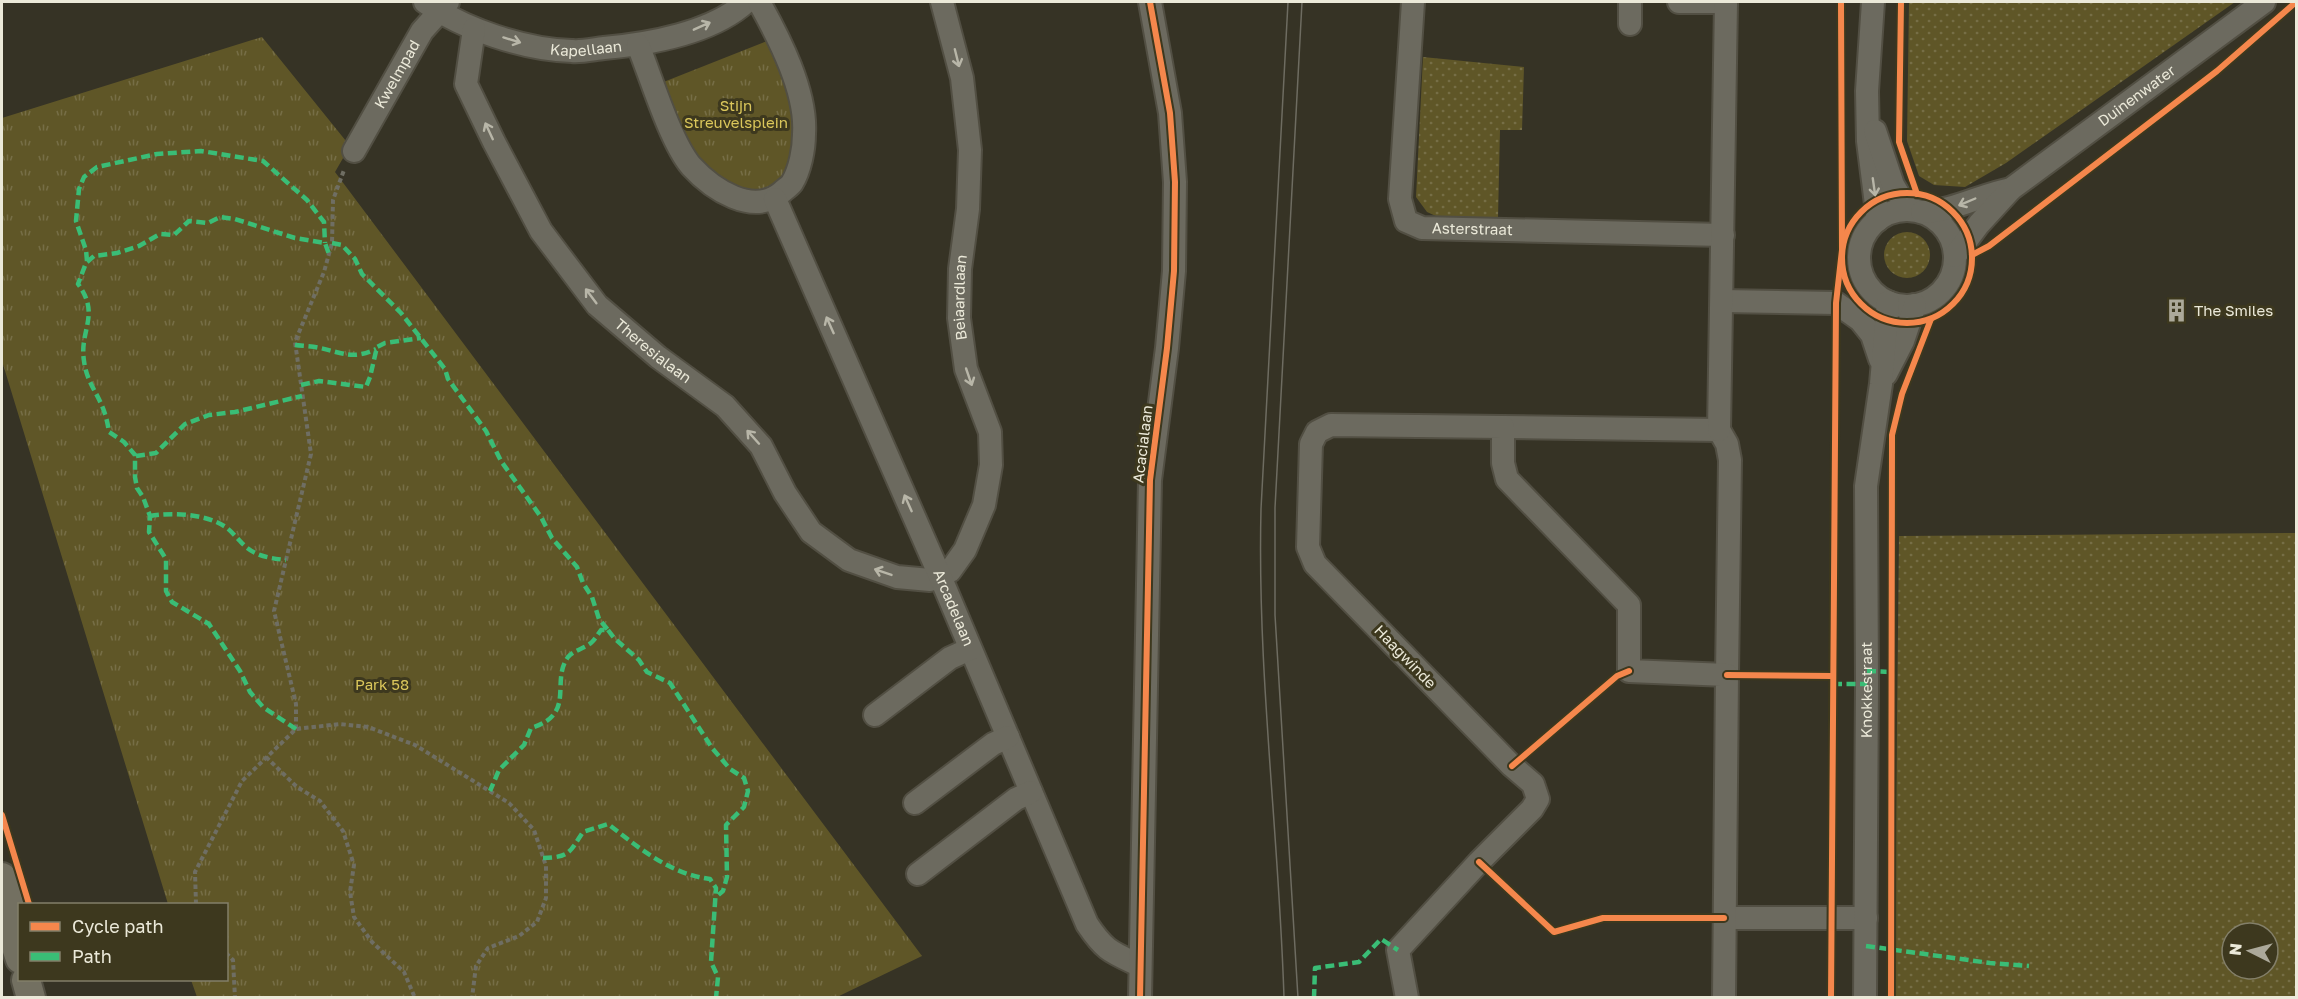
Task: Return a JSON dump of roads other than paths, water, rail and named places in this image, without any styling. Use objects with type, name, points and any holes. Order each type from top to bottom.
[{"type":"main road","points":[[2,877],[10,907],[13,938],[18,953]]},
{"type":"main road","points":[[26,981],[31,998]]},
{"type":"street","name":"Kapellaan","points":[[437,5],[474,28],[525,44],[572,51],[638,45],[684,34],[735,11],[746,2]]},
{"type":"street","points":[[638,45],[674,136],[690,164],[710,184],[731,196],[751,202],[775,199],[792,184],[799,165],[805,133],[800,95],[777,33],[759,2]]},
{"type":"street","name":"Beiaardlaan","points":[[940,576],[950,571],[965,550],[984,505],[991,465],[990,432],[966,369],[959,318],[960,269],[968,209],[970,150],[962,78],[942,2]]},
{"type":"street","name":"Acacialaan","points":[[1139,964],[1150,480],[1174,271],[1175,182],[1170,113],[1150,2]]},
{"type":"street","name":"Asterstraat","points":[[1413,2],[1400,199],[1406,221],[1422,228],[1723,235]]},
{"type":"street","points":[[1630,2],[1630,24]]},
{"type":"street","points":[[1679,2],[1726,2],[1719,430],[1730,460],[1724,998]]},
{"type":"street","points":[[1874,2],[1868,141],[1878,220]]},
{"type":"street","name":"Duinenwater","points":[[1955,256],[1979,224],[2011,189],[2264,2]]},
{"type":"street","name":"Kwelmpad","points":[[354,151],[437,5]]},
{"type":"street","name":"Theresialaan","points":[[474,28],[466,84],[541,231],[597,305],[658,357],[725,406],[761,446],[785,494],[811,532],[849,560],[897,577],[930,580],[940,576]]},
{"type":"street","points":[[1868,112],[1893,185],[1915,211]]},
{"type":"street","name":"Duinenwater","points":[[1915,211],[1950,209],[1991,193],[2011,189]]},
{"type":"street","name":"Arcadelaan","points":[[775,199],[940,576],[1088,924],[1101,945],[1114,954],[1139,964]]},
{"type":"street","points":[[1915,211],[1935,219],[1946,229],[1955,256],[1951,276],[1941,292],[1924,303],[1897,305],[1888,302],[1868,286],[1859,262],[1862,243],[1871,226],[1878,220],[1892,212],[1915,211]]},
{"type":"street","points":[[1836,303],[1861,271]]},
{"type":"street","points":[[1722,301],[1836,303],[1860,320],[1872,334],[1880,357],[1881,384]]},
{"type":"street","name":"Knokkestraat","points":[[1865,998],[1866,486],[1881,384],[1888,302]]},
{"type":"street","name":"Knokkestraat","points":[[1881,384],[1903,341],[1915,305]]},
{"type":"street","name":"Haagwinde","points":[[1407,998],[1398,950],[1479,862],[1532,809],[1538,799],[1533,783],[1512,766],[1315,564],[1308,547],[1311,444],[1317,432],[1331,425],[1719,430]]},
{"type":"street","points":[[1503,428],[1503,463],[1507,479],[1629,605],[1629,671],[1727,675]]},
{"type":"street","points":[[875,715],[950,658],[970,650]]},
{"type":"street","points":[[915,803],[993,744],[1008,736]]},
{"type":"street","points":[[918,874],[1016,799],[1031,792]]},
{"type":"street","points":[[1724,918],[1866,918]]},
{"type":"street","points":[[1139,964],[1140,998]]},
{"type":"tram line","points":[[1284,998],[1262,631],[1261,509],[1288,2]]},
{"type":"tram line","points":[[1298,998],[1275,615],[1275,508],[1302,2]]},
{"type":"place","name":"The Smiles","points":[[2176,311]]},
{"type":"park label","name":"Stijn Streuvelsplein","points":[[736,114]]},
{"type":"park label","name":"Park 58","points":[[382,685]]}]
